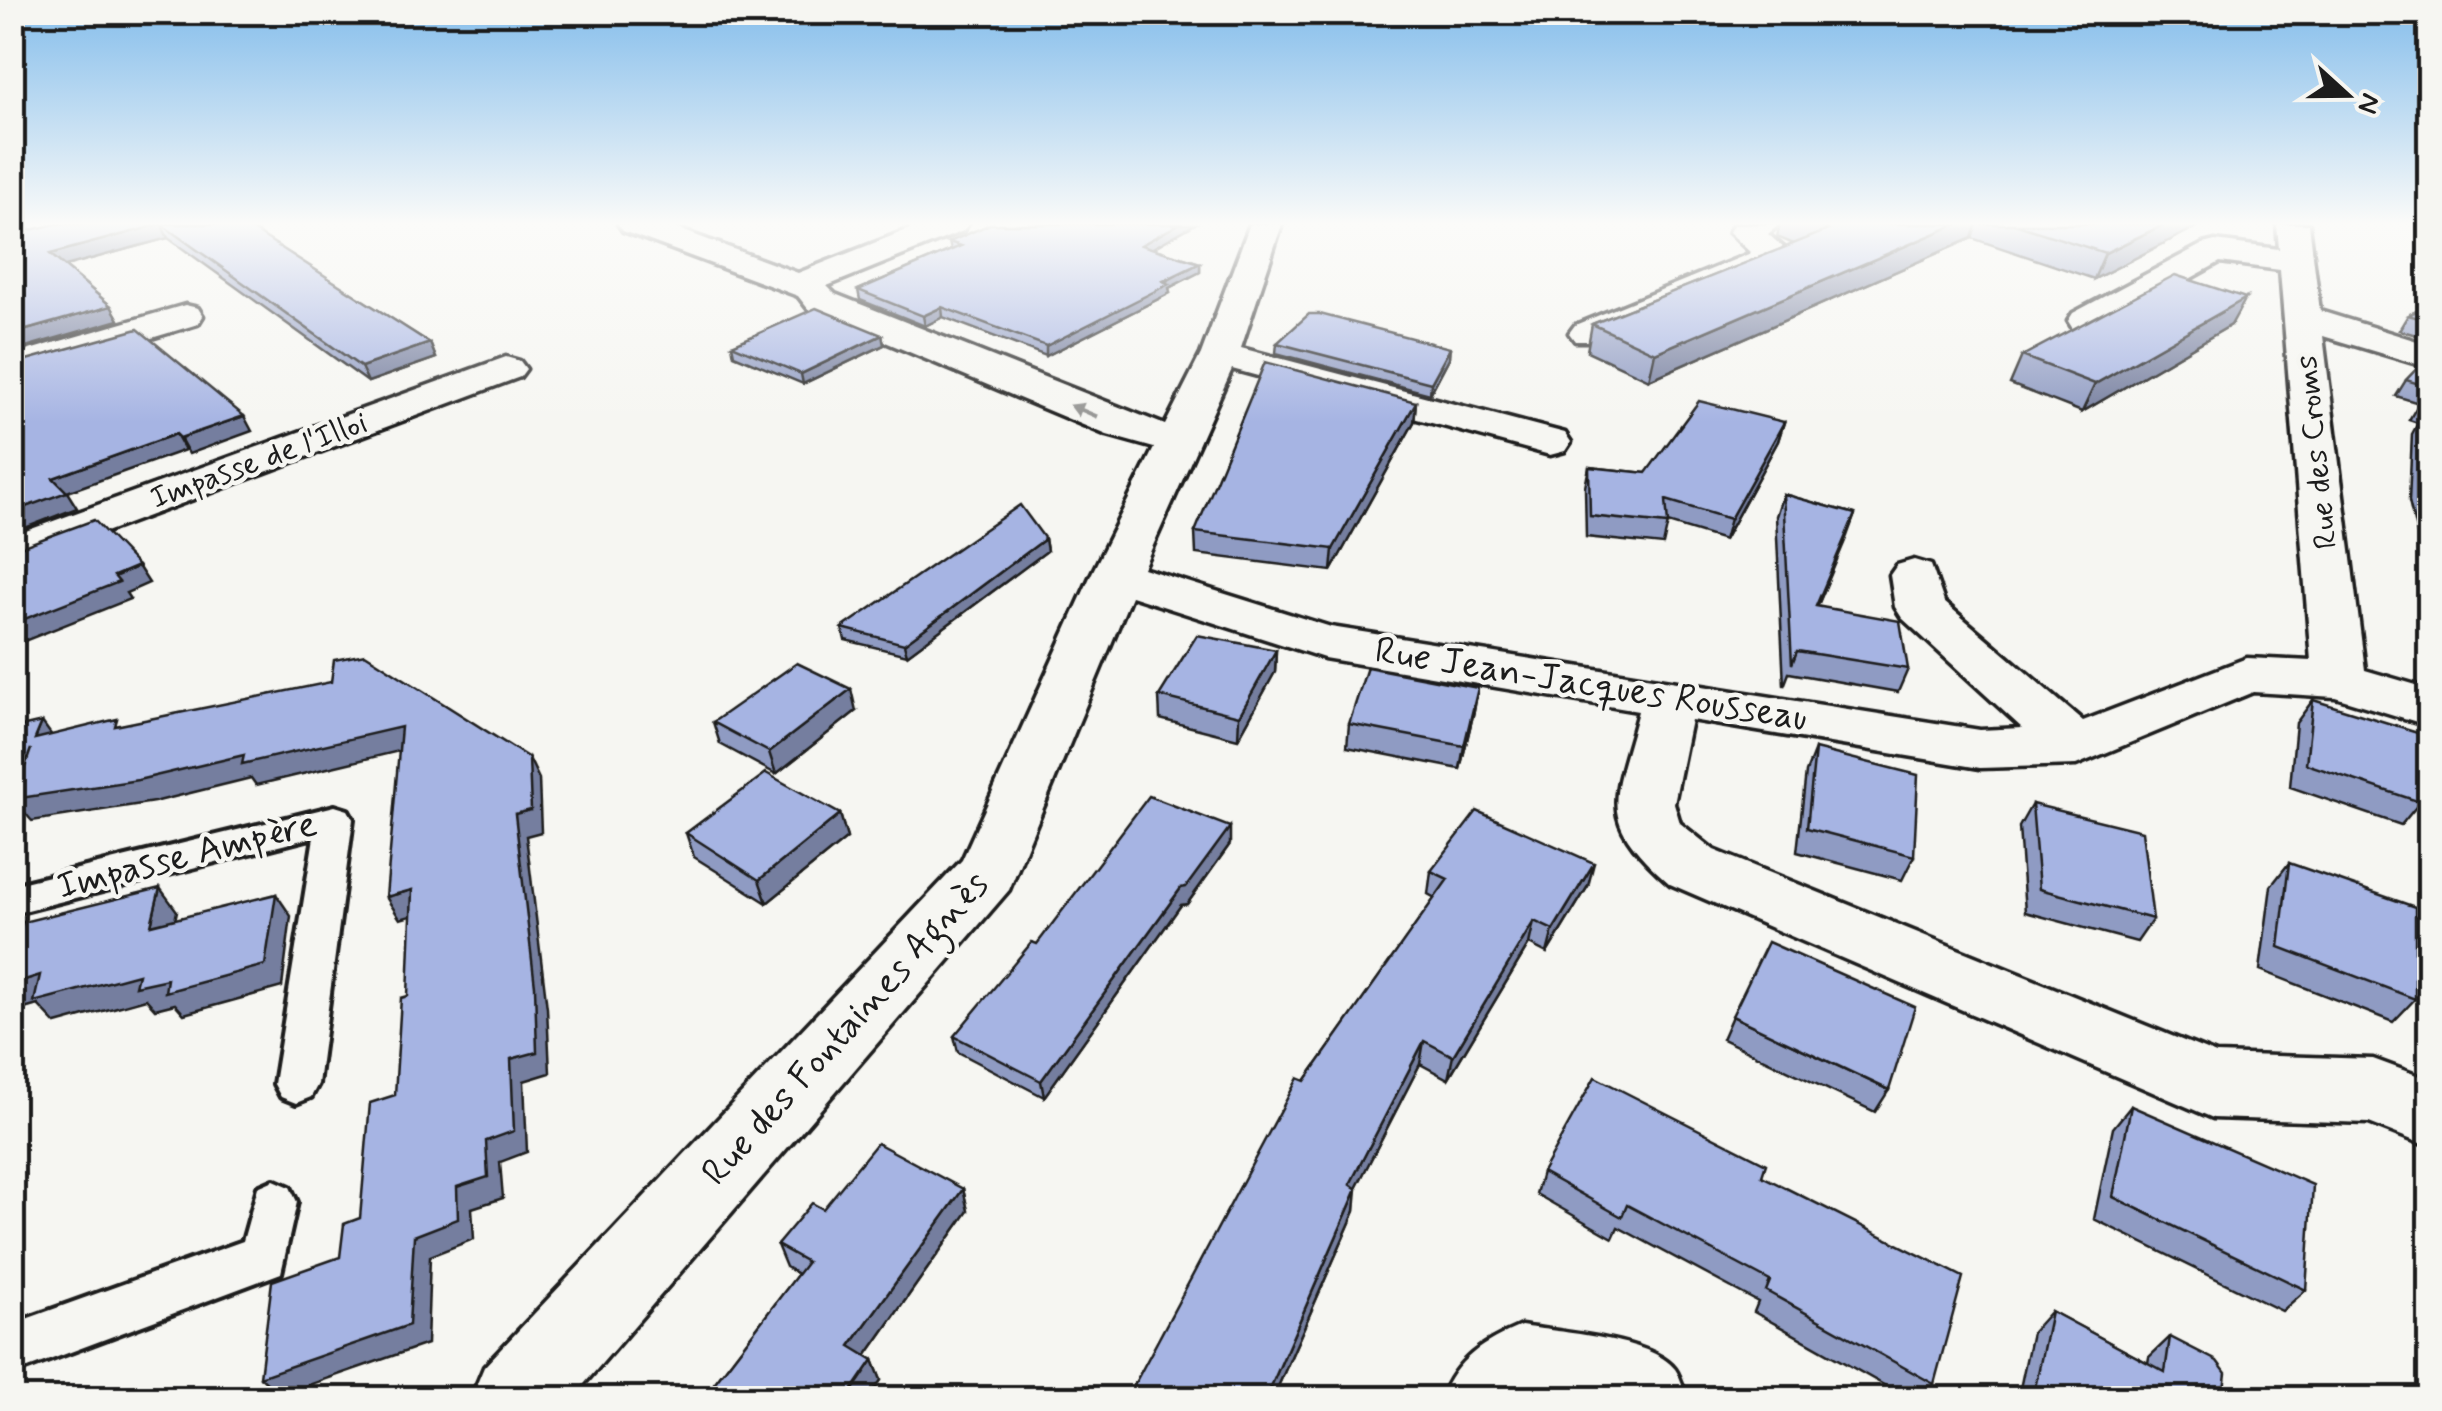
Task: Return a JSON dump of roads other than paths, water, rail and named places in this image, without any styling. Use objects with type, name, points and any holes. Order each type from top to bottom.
[{"type":"street","points":[[805,290],[822,302],[1122,426],[1177,441]]},
{"type":"street","name":"Rue des Fontaines Agnès","points":[[515,1398],[988,873],[1116,575],[1247,290]]},
{"type":"street","points":[[1588,333],[1692,290]]},
{"type":"street","points":[[2086,320],[2142,290]]},
{"type":"street","name":"Rue des Croms","points":[[2301,290],[2339,680]]},
{"type":"street","points":[[12,368],[185,316]]},
{"type":"street","points":[[2304,318],[2430,357]]},
{"type":"street","points":[[1220,354],[1550,442]]},
{"type":"street","name":"Impasse de l'Illoi","points":[[12,553],[506,370]]},
{"type":"street","name":"Rue Jean-Jacques Rousseau","points":[[1116,575],[1324,642],[1980,749],[2076,746],[2247,675],[2339,680],[2430,708]]},
{"type":"street","points":[[1914,575],[1920,606],[2076,746]]},
{"type":"street","points":[[1670,697],[1644,803],[1653,834],[1692,867],[2213,1086],[2374,1091],[2430,1114]]},
{"type":"street","points":[[1485,1398],[1521,1369],[1625,1387],[1643,1398]]},
{"type":"lane","name":"Impasse Ampère","points":[[12,900],[335,819],[296,1084]]},
{"type":"lane","points":[[12,1348],[264,1257],[274,1202]]}]
